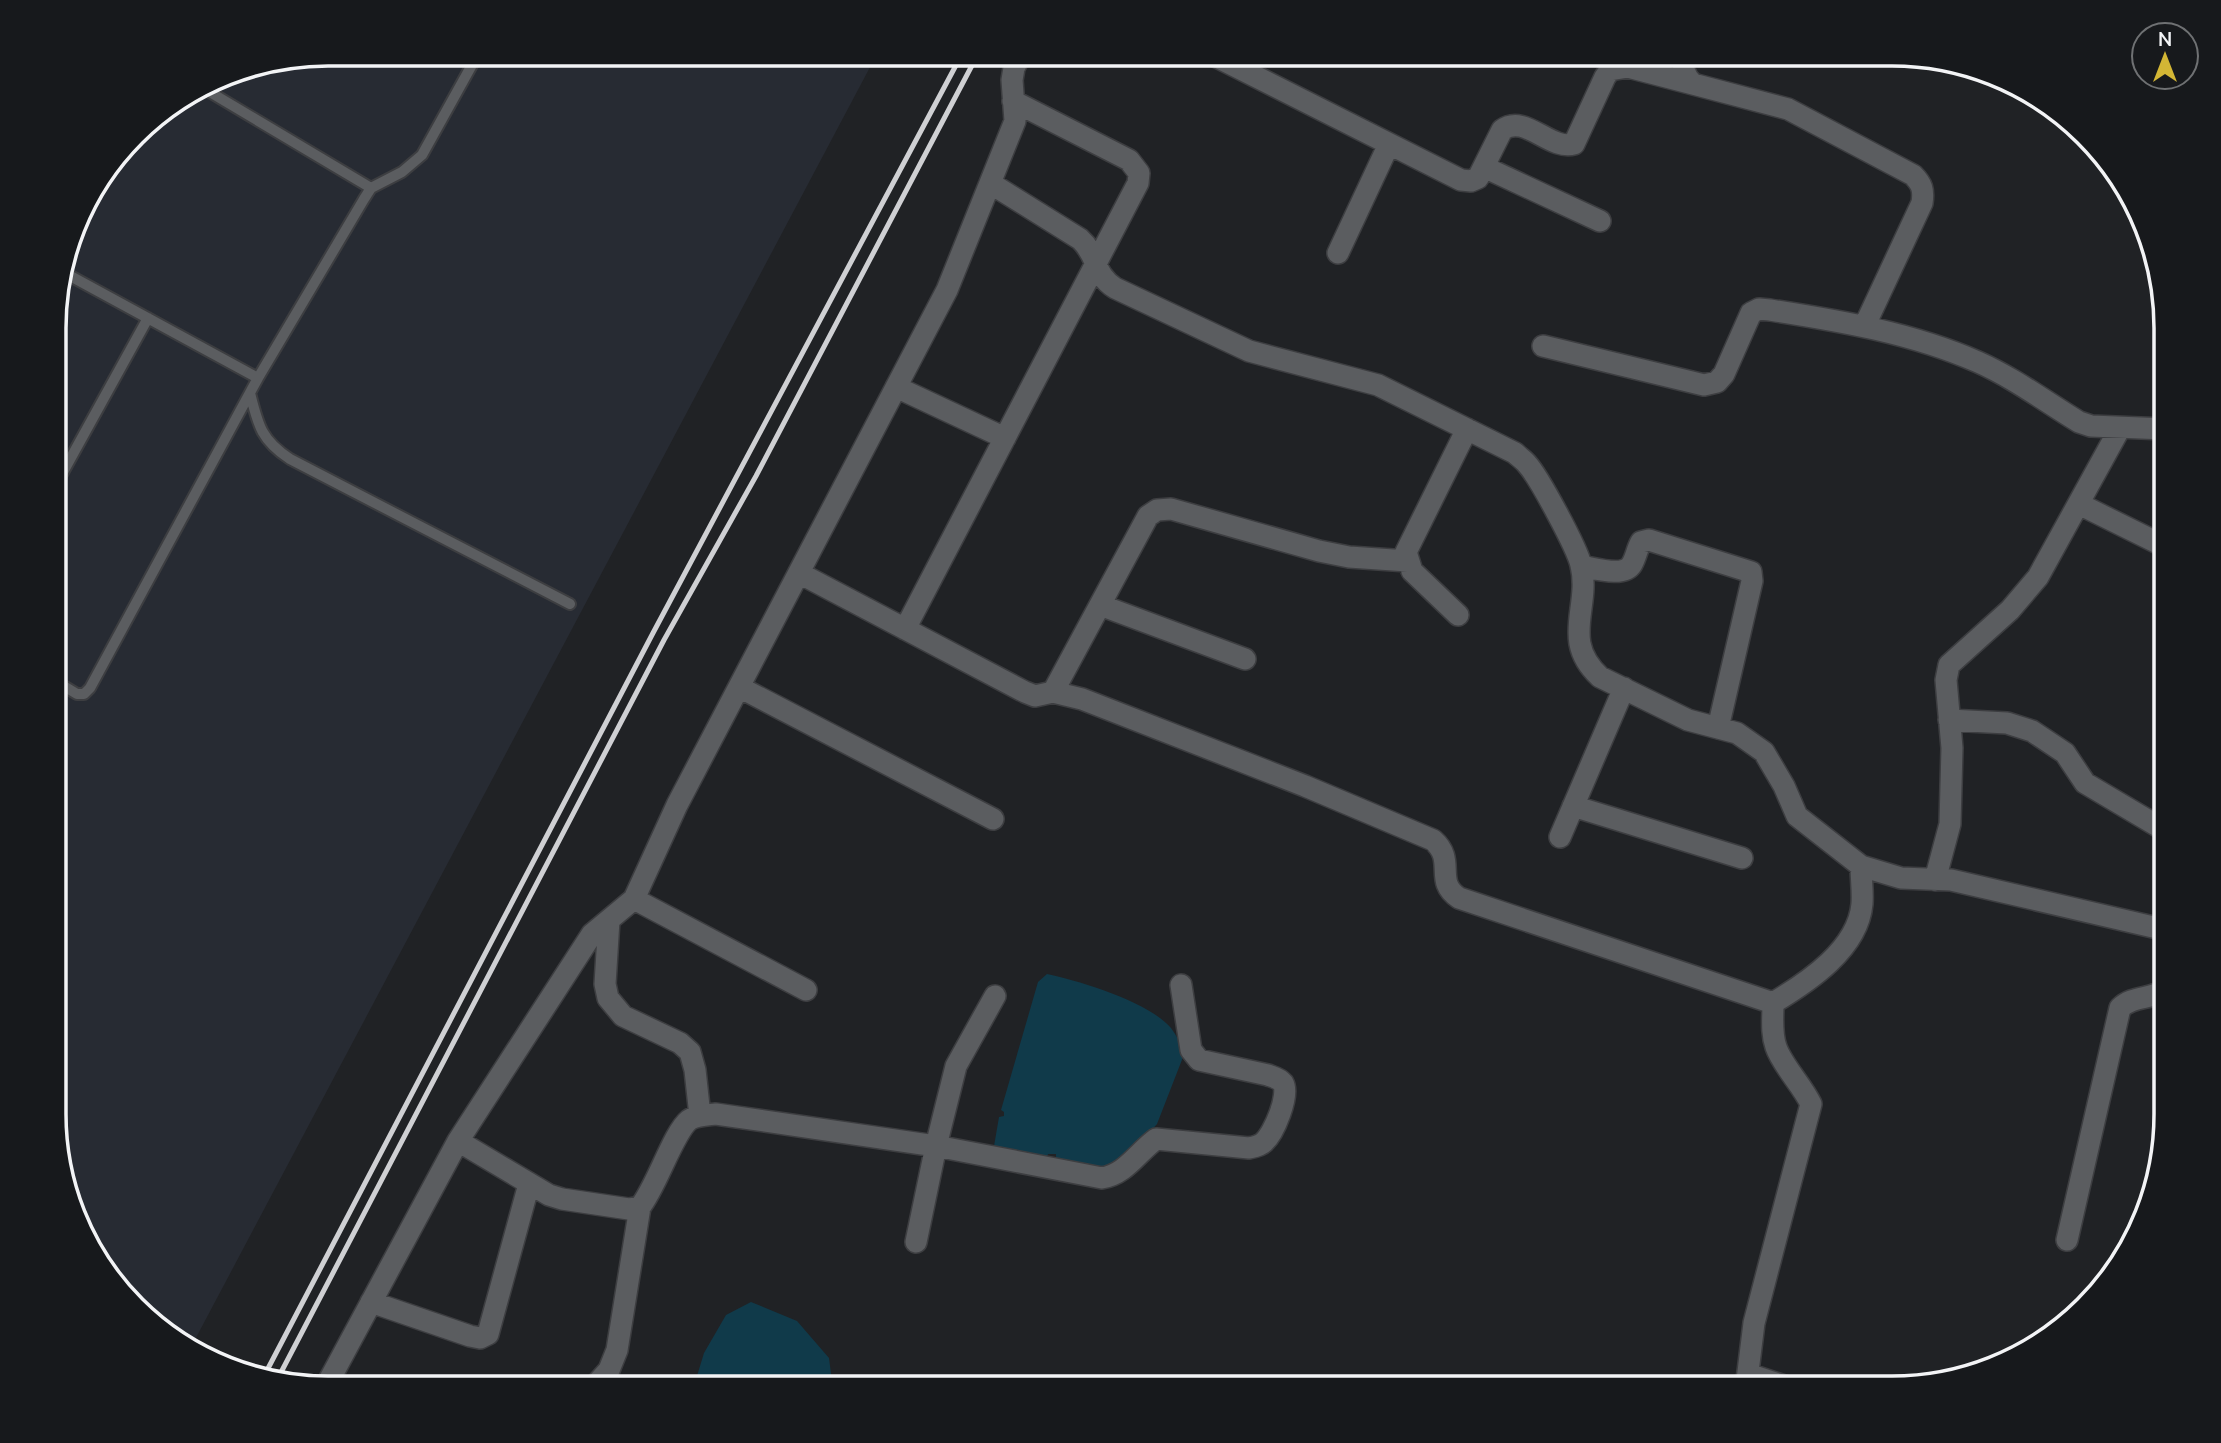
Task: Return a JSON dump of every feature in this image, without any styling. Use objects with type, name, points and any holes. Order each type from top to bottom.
[{"type":"street","points":[[331,1377],[458,1141],[592,934],[634,899],[677,805],[947,290],[1015,121],[1012,80],[1015,66]]},
{"type":"street","points":[[1235,66],[1461,180],[1471,181],[1478,178],[1507,126],[1523,127],[1564,146],[1574,144],[1610,70],[1628,67],[1788,109],[1913,175],[1921,183],[1922,202],[1865,325]]},
{"type":"street","points":[[1683,66],[1686,77],[1693,83]]},
{"type":"street","points":[[905,629],[1138,183],[1139,173],[1129,160],[1013,101]]},
{"type":"street","points":[[1338,253],[1389,144]]},
{"type":"street","points":[[1484,166],[1600,221]]},
{"type":"street","points":[[990,183],[1080,239],[1088,246],[1105,282],[1115,288],[1249,351],[1378,385],[1515,453],[1527,464],[1542,489],[1581,565],[1579,640],[1582,655],[1590,667],[1600,677],[1688,720],[1737,733],[1764,752],[1784,786],[1797,816],[1861,866],[1902,878],[1951,880],[2154,927]]},
{"type":"street","points":[[1544,345],[1704,385],[1717,382],[1724,374],[1745,323],[1751,313],[1759,309],[1865,325],[1979,362],[2079,422],[2091,426],[2154,429]]},
{"type":"street","points":[[896,387],[1005,438]]},
{"type":"street","points":[[1935,880],[1950,824],[1952,748],[1946,680],[1949,665],[2010,610],[2039,577],[2120,428]]},
{"type":"street","points":[[1458,615],[1412,571],[1406,552],[1467,429]]},
{"type":"street","points":[[2079,504],[2154,541]]},
{"type":"street","points":[[1053,692],[1148,516],[1157,510],[1171,509],[1326,553],[1408,561]]},
{"type":"street","points":[[1581,565],[1620,572],[1632,565],[1641,542],[1649,540],[1751,572],[1752,581],[1718,728]]},
{"type":"street","points":[[799,573],[1025,692],[1035,696],[1053,692],[1082,698],[1433,840],[1441,847],[1445,857],[1445,881],[1450,892],[1459,898],[1773,1003]]},
{"type":"street","points":[[1100,605],[1245,659]]},
{"type":"street","points":[[739,687],[993,819]]},
{"type":"street","points":[[1560,837],[1624,688]]},
{"type":"street","points":[[1949,720],[2007,723],[2032,730],[2065,752],[2085,783],[2154,824]]},
{"type":"street","points":[[1573,806],[1742,858]]},
{"type":"street","points":[[1773,1003],[1835,959],[1854,930],[1862,906],[1861,866]]},
{"type":"street","points":[[634,899],[806,990]]},
{"type":"street","points":[[608,920],[605,984],[608,998],[623,1016],[680,1043],[690,1052],[695,1070],[700,1116]]},
{"type":"street","points":[[602,1377],[617,1350],[640,1207],[649,1195],[681,1130],[690,1120],[700,1116],[716,1114],[936,1146],[1102,1178],[1114,1176],[1124,1170],[1156,1139],[1249,1149],[1262,1144],[1272,1132],[1286,1094],[1284,1084],[1268,1075],[1199,1060],[1191,1050],[1181,985]]},
{"type":"street","points":[[916,1242],[936,1146],[960,1056],[995,996]]},
{"type":"street","points":[[2067,1240],[2120,1008],[2126,1002],[2154,996]]},
{"type":"street","points":[[1748,1377],[1756,1311],[1811,1104],[1804,1089],[1776,1049],[1772,1030],[1773,1003]]},
{"type":"street","points":[[458,1141],[529,1184],[562,1199],[629,1209],[640,1207]]},
{"type":"street","points":[[371,1302],[470,1336],[481,1338],[488,1334],[529,1184]]},
{"type":"lane","points":[[66,687],[77,694],[84,694],[90,688],[258,378],[371,188],[402,172],[422,155],[471,66]]},
{"type":"lane","points":[[213,94],[371,188]]},
{"type":"lane","points":[[72,277],[258,378]]},
{"type":"lane","points":[[66,468],[148,318]]},
{"type":"lane","points":[[250,393],[258,425],[264,438],[275,450],[570,604]]},
{"type":"shaded area","points":[[328,66],[871,66],[195,1340],[143,1300],[102,1246],[80,1199],[67,1132],[66,328],[75,261],[86,228],[102,197],[143,143],[183,111],[228,86],[261,75],[294,69]]},
{"type":"water","points":[[1047,974],[1095,987],[1147,1010],[1171,1028],[1185,1052],[1157,1124],[1121,1165],[1103,1169],[1056,1162],[1056,1154],[1048,1154],[1047,1157],[993,1152],[999,1117],[1004,1116],[1001,1110],[1038,982]]},
{"type":"water","points":[[751,1302],[797,1321],[829,1358],[831,1377],[697,1377],[704,1353],[726,1315]]},
{"type":"railway","points":[[268,1369],[653,633],[956,66]]},
{"type":"railway","points":[[281,1372],[664,640],[756,476],[972,66]]}]
